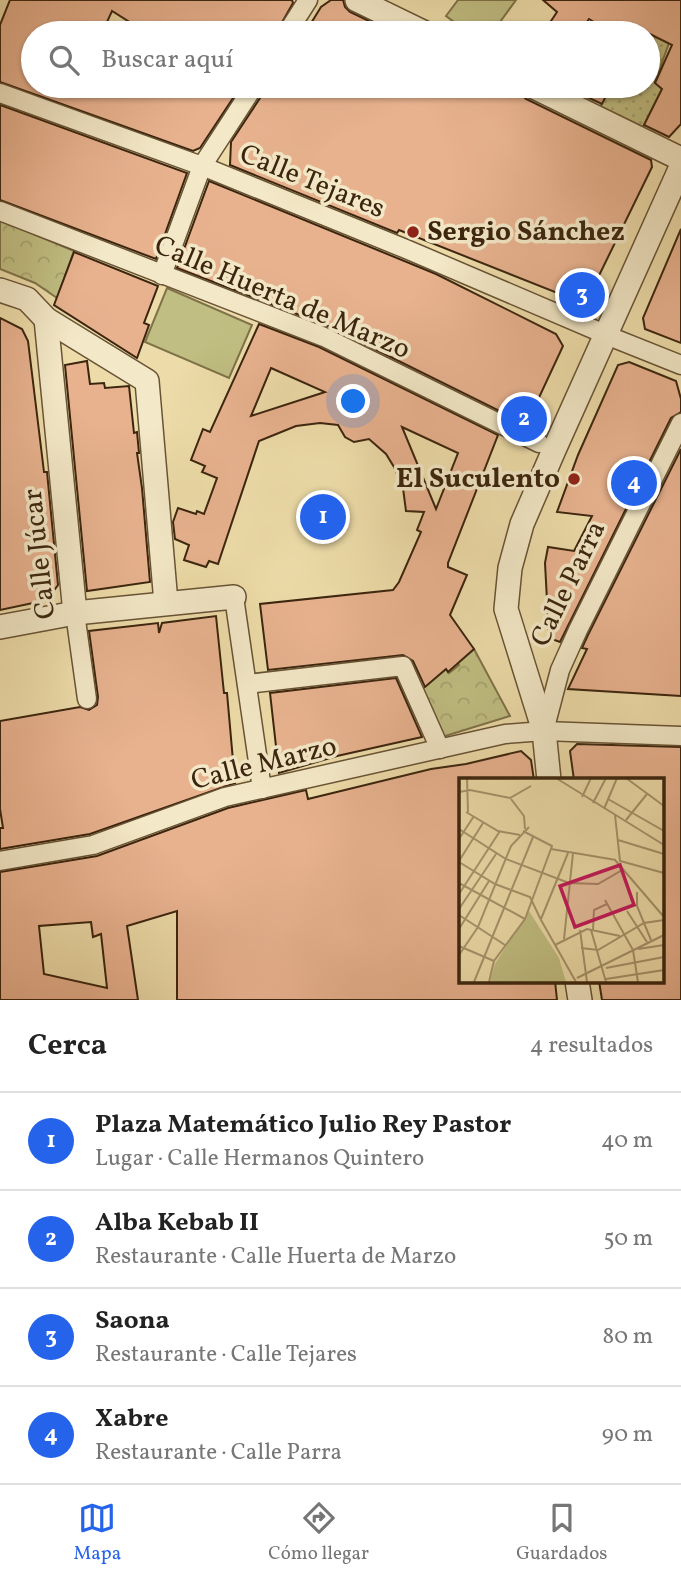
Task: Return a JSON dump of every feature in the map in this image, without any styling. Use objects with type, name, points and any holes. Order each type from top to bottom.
[{"type":"street","points":[[295,21],[308,0]]},
{"type":"street","points":[[358,0],[401,21]]},
{"type":"street","name":"Calle Tejares","points":[[0,93],[202,166],[681,365]]},
{"type":"street","points":[[162,275],[202,166],[246,98]]},
{"type":"street","points":[[556,98],[681,159]]},
{"type":"street","points":[[544,732],[506,609],[510,568],[522,524],[681,167]]},
{"type":"street","name":"Calle Huerta de Marzo","points":[[0,211],[324,337],[539,443]]},
{"type":"street","points":[[0,290],[27,299],[46,319],[146,381],[166,603]]},
{"type":"street","name":"Calle Júcar","points":[[46,319],[75,613],[87,699]]},
{"type":"street","name":"Calle Parra","points":[[549,778],[544,732],[560,670],[681,423]]},
{"type":"street","points":[[0,627],[75,613],[234,597],[262,789]]},
{"type":"street","points":[[247,684],[403,666],[440,749]]},
{"type":"street","name":"Calle Marzo","points":[[0,861],[93,845],[225,797],[505,734],[544,732],[681,736]]},
{"type":"street","points":[[577,982],[580,1000]]},
{"type":"green space","points":[[458,0],[516,0],[501,21],[453,21],[446,16]]},
{"type":"green space","points":[[660,39],[669,43],[660,68]]},
{"type":"green space","points":[[605,98],[658,98],[643,127],[600,107]]},
{"type":"green space","points":[[0,220],[74,251],[57,298],[35,283],[0,269]]},
{"type":"green space","points":[[167,288],[252,325],[229,378],[145,342]]},
{"type":"green space","points":[[474,649],[510,716],[442,737],[421,690],[446,669],[449,673],[459,665],[457,662]]},
{"type":"building","points":[[10,0],[292,0],[293,3],[283,21],[128,21],[112,11],[107,21],[21,21],[21,90],[0,82],[0,25]]},
{"type":"building","points":[[331,0],[343,0],[350,12],[369,21],[312,21],[321,7]]},
{"type":"building","points":[[543,0],[681,0],[681,124],[669,137],[644,125],[658,98],[660,98],[660,72],[672,45],[660,39],[660,21],[551,21],[557,12]]},
{"type":"building","points":[[45,98],[233,98],[200,148],[193,151]]},
{"type":"building","points":[[260,98],[525,98],[651,160],[652,167],[589,296],[580,302],[399,230],[397,233],[230,165],[231,142]]},
{"type":"building","points":[[589,98],[605,98],[602,104]]},
{"type":"building","points":[[0,105],[187,173],[156,259],[0,200]]},
{"type":"building","points":[[209,181],[436,274],[556,334],[563,346],[529,419],[522,422],[328,326],[177,268]]},
{"type":"building","points":[[681,229],[681,343],[645,329],[643,318]]},
{"type":"building","points":[[74,252],[158,286],[144,323],[149,325],[137,358],[54,305]]},
{"type":"building","points":[[0,318],[22,329],[28,341],[44,472],[47,472],[58,585],[47,600],[0,610]]},
{"type":"building","points":[[259,324],[319,347],[498,435],[448,563],[448,567],[467,575],[450,615],[474,649],[448,672],[446,669],[425,687],[413,661],[403,655],[268,670],[260,604],[393,590],[421,532],[417,530],[424,512],[406,511],[403,488],[394,467],[386,454],[369,439],[354,442],[345,437],[338,425],[320,423],[296,426],[259,441],[218,564],[209,561],[206,567],[184,560],[189,545],[175,539],[173,522],[178,508],[204,514],[217,478],[202,472],[205,466],[191,460],[203,429],[210,432]],"holes":[[[271,368],[325,392],[251,416]],[[402,427],[458,453],[436,509]]]},
{"type":"building","points":[[87,361],[90,384],[104,383],[105,388],[129,386],[134,433],[137,432],[150,582],[87,591],[65,365]]},
{"type":"building","points":[[629,362],[676,381],[681,412],[671,418],[560,642],[549,638],[545,563],[548,547],[574,551],[592,516],[557,512],[578,455],[618,365]]},
{"type":"building","points":[[681,449],[681,696],[568,689],[587,649],[582,648],[588,635]]},
{"type":"building","points":[[216,616],[224,693],[227,693],[235,783],[90,834],[0,849],[0,828],[3,828],[0,809],[0,721],[80,707],[89,710],[97,705],[89,631],[158,623],[159,633],[162,623]]},
{"type":"building","points":[[396,678],[422,737],[337,756],[279,773],[270,693]]},
{"type":"building","points":[[577,744],[681,747],[681,1000],[602,1000],[599,982],[664,982],[664,778],[574,778],[570,751]]},
{"type":"building","points":[[521,751],[531,760],[534,778],[459,778],[459,982],[555,982],[557,1000],[177,1000],[177,911],[127,926],[138,1000],[0,1000],[0,872],[97,856],[228,808],[306,790],[308,799],[431,769]],"holes":[[[91,922],[93,937],[101,934],[107,988],[44,974],[39,926]]]},
{"type":"place","name":"Sergio Sánchez","points":[[413,232]]},
{"type":"place","name":"Saona","points":[[582,295]]},
{"type":"place","name":"Alba Kebab II","points":[[524,419]]},
{"type":"place","name":"El Suculento","points":[[574,479]]},
{"type":"place","name":"Xabre","points":[[634,483]]},
{"type":"place","name":"Plaza Matemático Julio Rey Pastor","points":[[323,517]]}]
